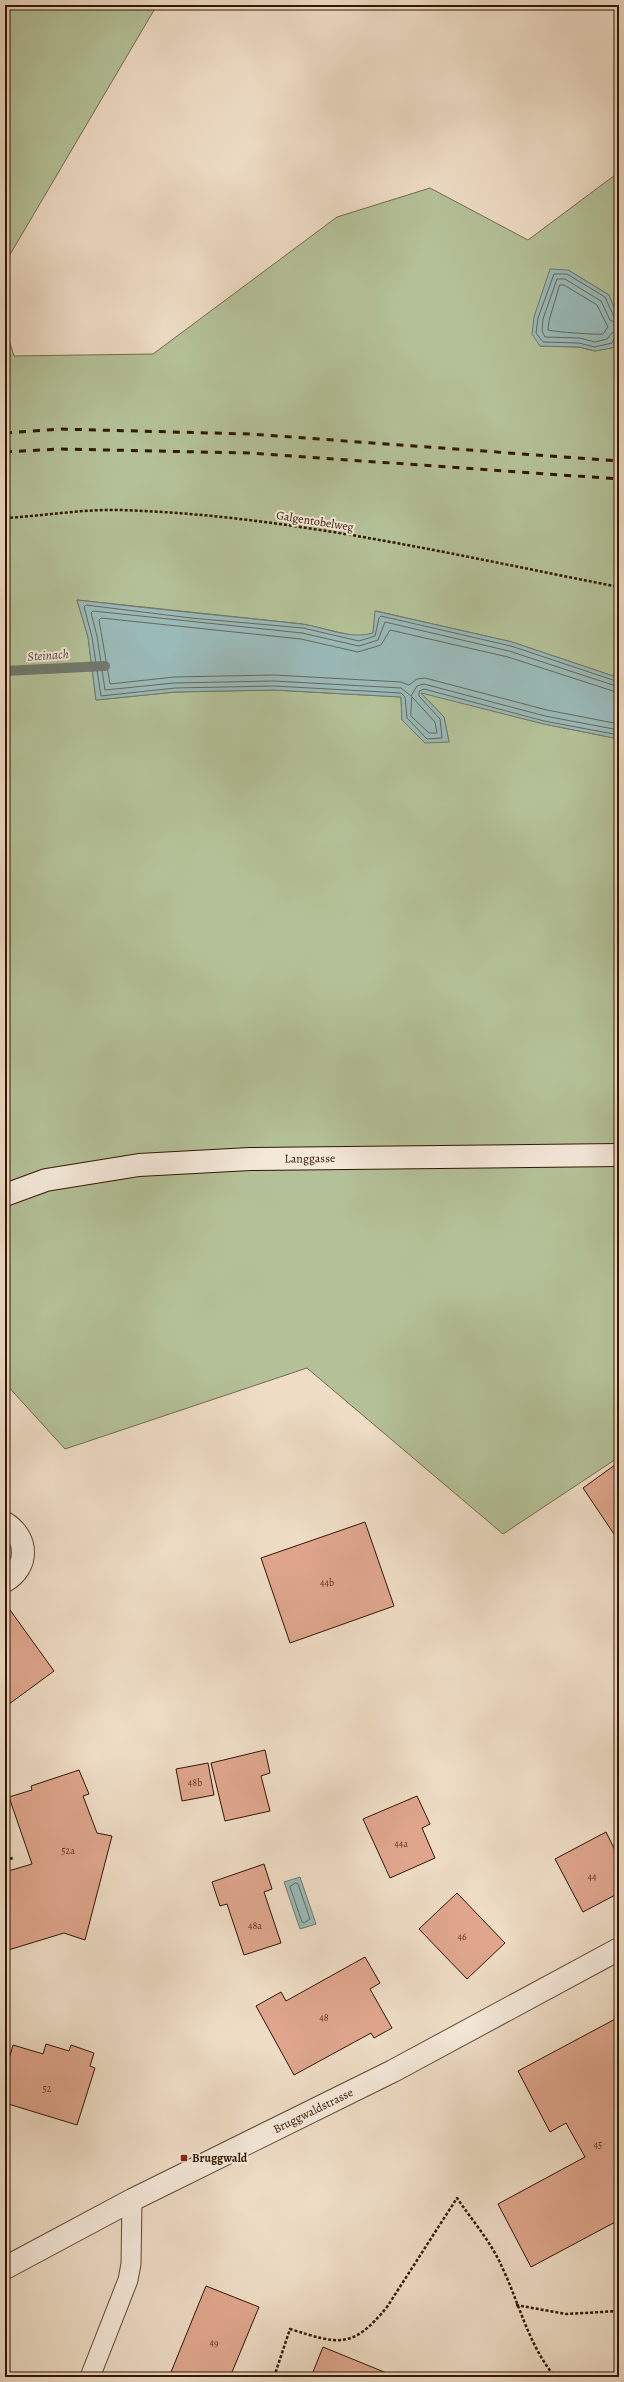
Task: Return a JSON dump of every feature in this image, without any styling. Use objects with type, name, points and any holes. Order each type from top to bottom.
[{"type":"street","name":"Langgasse","points":[[5,1195],[46,1180],[139,1165],[250,1160],[619,1155]]},
{"type":"street","points":[[5,1523],[15,1530],[21,1538],[24,1548],[24,1559],[20,1569],[5,1581]]},
{"type":"street","name":"Bruggwaldstrasse","points":[[5,2268],[132,2200],[393,2071],[619,1949]]},
{"type":"lane","points":[[90,2377],[128,2280],[131,2264],[132,2200]]},
{"type":"path","name":"Galgentobelweg","points":[[5,518],[119,510],[223,517],[352,536],[619,587]]},
{"type":"path","points":[[5,1419],[5,1456]]},
{"type":"path","points":[[5,1860],[13,1858]]},
{"type":"path","points":[[274,2377],[290,2329],[324,2339],[342,2341],[353,2338],[375,2321],[387,2307],[457,2198],[502,2267],[516,2304],[541,2360],[555,2377]]},
{"type":"path","points":[[516,2304],[566,2314],[619,2311]]},
{"type":"green space","points":[[5,5],[157,5],[5,263]]},
{"type":"green space","points":[[619,172],[619,320],[609,295],[568,270],[540,346],[579,347],[595,351],[616,347],[619,329],[619,678],[512,642],[376,611],[373,633],[359,637],[303,624],[77,600],[88,637],[96,700],[175,692],[274,690],[401,697],[402,720],[449,742],[444,717],[420,692],[544,724],[619,739],[619,1457],[503,1534],[307,1368],[65,1449],[5,1383],[5,327],[14,356],[153,354],[337,217],[430,188],[528,240]]},
{"type":"water","points":[[550,269],[568,270],[609,295],[619,320],[616,347],[595,351],[579,347],[540,346],[532,334],[534,317]]},
{"type":"water","points":[[77,600],[301,624],[355,635],[373,633],[375,611],[512,642],[619,678],[619,739],[544,724],[421,693],[444,717],[449,742],[425,743],[402,720],[401,697],[274,690],[175,692],[96,700],[88,637]]},
{"type":"water","points":[[300,1877],[316,1924],[300,1929],[284,1882]]},
{"type":"building","points":[[619,1462],[619,1552],[615,1544],[618,1540],[583,1488]]},
{"type":"building","points":[[365,1522],[394,1606],[290,1643],[261,1558]]},
{"type":"building","points":[[5,1603],[54,1671],[5,1707]]},
{"type":"building","points":[[265,1750],[270,1773],[261,1776],[270,1811],[225,1821],[211,1763]]},
{"type":"building","points":[[208,1763],[214,1795],[182,1801],[176,1769]]},
{"type":"building","points":[[79,1770],[89,1794],[83,1796],[97,1833],[112,1836],[85,1940],[64,1933],[5,1951],[5,1872],[32,1864],[9,1797],[32,1790],[31,1786]]},
{"type":"building","points":[[417,1796],[430,1824],[422,1828],[435,1858],[390,1878],[363,1819]]},
{"type":"building","points":[[606,1832],[619,1858],[619,1893],[583,1912],[555,1859]]},
{"type":"building","points":[[264,1864],[272,1889],[264,1892],[281,1943],[244,1955],[227,1904],[220,1906],[212,1882]]},
{"type":"building","points":[[457,1893],[505,1943],[467,1979],[419,1929]]},
{"type":"building","points":[[365,1957],[380,1983],[370,1989],[392,2028],[374,2038],[371,2033],[294,2075],[256,2006],[281,1992],[286,2001]]},
{"type":"building","points":[[619,2017],[619,2220],[531,2267],[498,2204],[585,2157],[566,2123],[550,2132],[518,2071]]},
{"type":"building","points":[[46,2044],[69,2051],[71,2045],[94,2053],[90,2066],[95,2068],[77,2125],[5,2103],[5,2073],[13,2045],[43,2054]]},
{"type":"building","points":[[206,2286],[259,2307],[230,2377],[169,2377]]},
{"type":"building","points":[[323,2347],[389,2374],[388,2377],[311,2377]]},
{"type":"waterway","name":"Steinach","points":[[5,671],[105,666]]},
{"type":"railway","points":[[5,433],[60,429],[250,434],[619,461]]},
{"type":"railway","points":[[5,452],[60,449],[249,453],[619,479]]},
{"type":"place","name":"Bruggwald","points":[[184,2158]]}]
